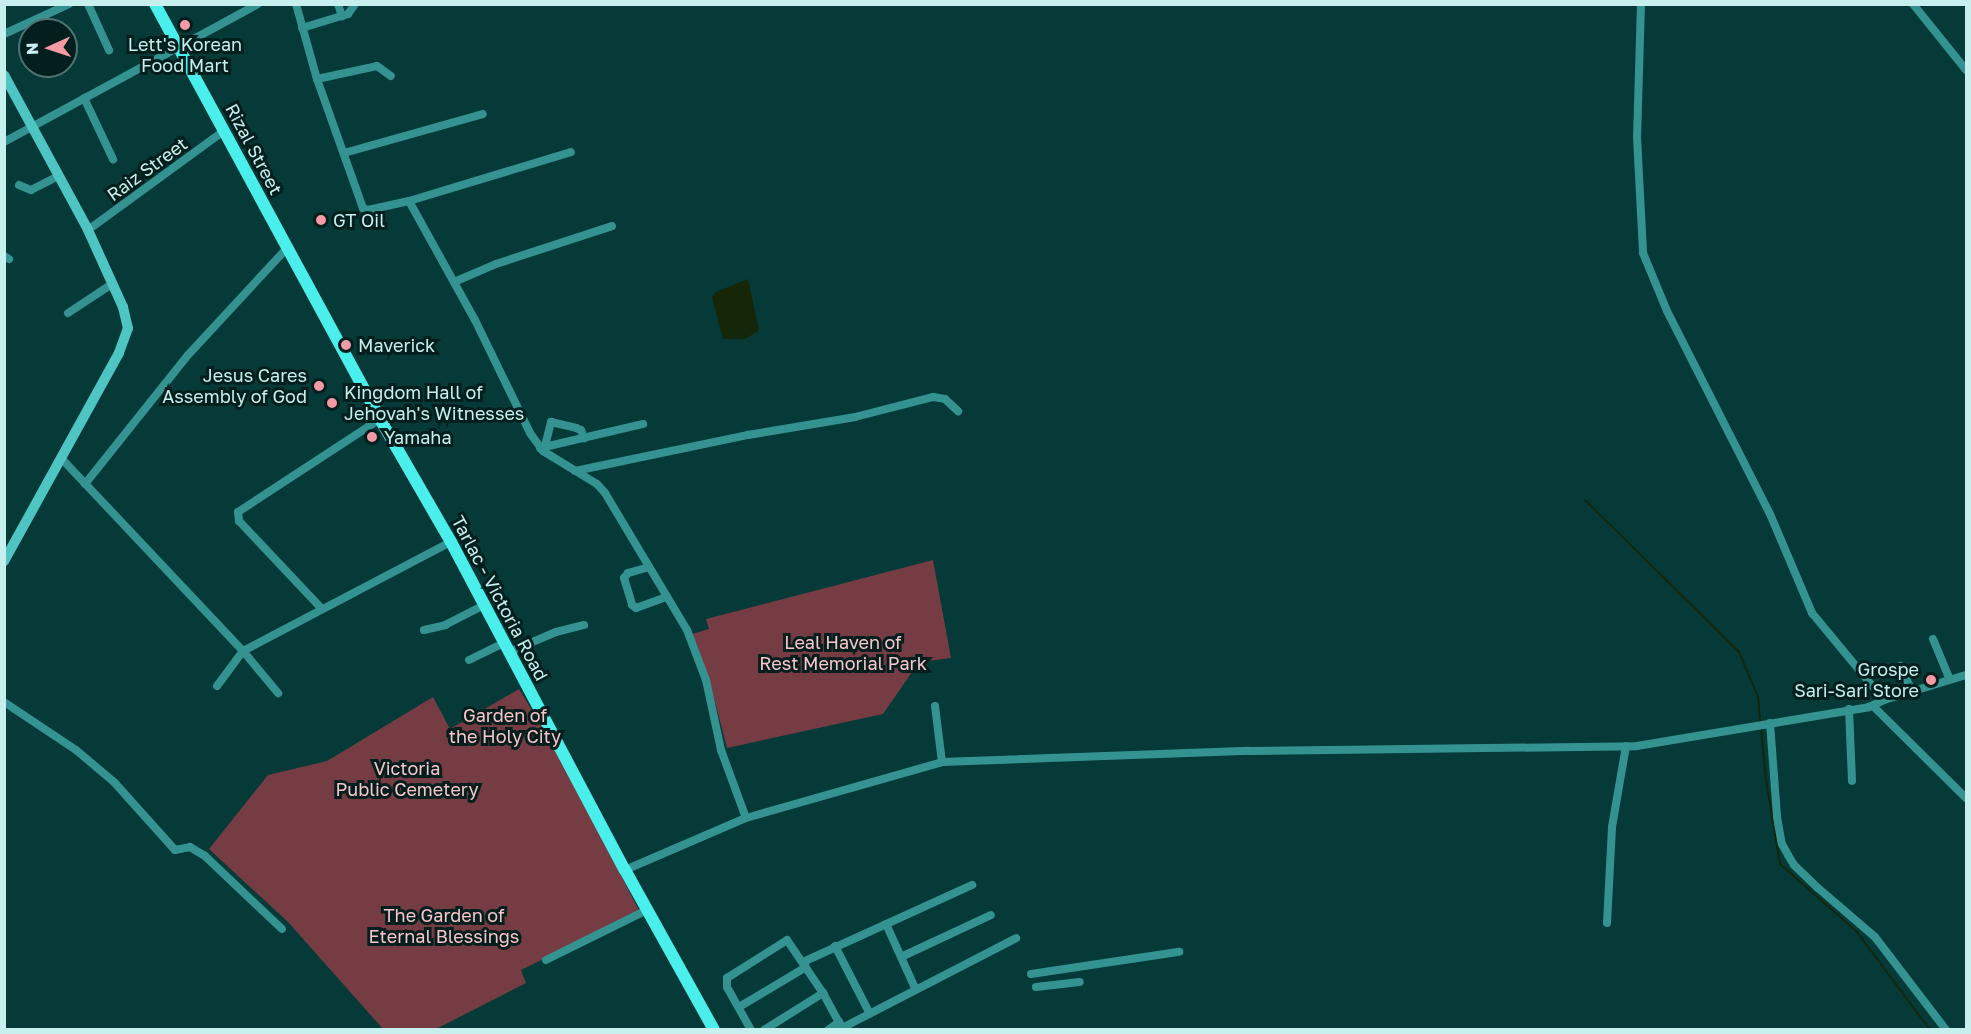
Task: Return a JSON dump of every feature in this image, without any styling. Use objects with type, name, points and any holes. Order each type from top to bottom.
[{"type":"main road","name":"Rizal Street","points":[[155,4],[321,311]]},
{"type":"main road","points":[[4,75],[88,230],[123,307],[128,328],[119,353],[4,561]]},
{"type":"main road","name":"Tarlac - Victoria Road","points":[[321,311],[451,542],[625,870],[714,1029]]},
{"type":"street","points":[[4,34],[69,4]]},
{"type":"street","points":[[88,4],[109,50]]},
{"type":"street","points":[[4,142],[258,4]]},
{"type":"street","points":[[296,4],[317,79],[365,210],[409,201],[571,152]]},
{"type":"street","points":[[338,4],[342,16]]},
{"type":"street","points":[[303,28],[342,16],[351,11],[355,4]]},
{"type":"street","points":[[1641,4],[1637,137],[1640,233],[1643,254],[1667,310],[1770,514],[1812,613],[1884,700]]},
{"type":"street","points":[[1913,4],[1966,70]]},
{"type":"street","points":[[317,79],[377,66],[391,76]]},
{"type":"street","points":[[84,98],[113,159]]},
{"type":"street","points":[[344,153],[483,114]]},
{"type":"street","name":"Raiz Street","points":[[88,230],[224,131]]},
{"type":"street","points":[[20,185],[31,190],[59,177]]},
{"type":"street","points":[[409,201],[476,320],[530,433],[543,447],[597,484],[605,493],[687,630],[706,680],[721,750],[746,818]]},
{"type":"street","points":[[454,282],[554,244],[612,226]]},
{"type":"street","points":[[85,484],[188,355],[287,248]]},
{"type":"street","points":[[68,313],[112,284]]},
{"type":"street","points":[[575,471],[748,435],[855,417],[933,397],[945,399],[958,411]]},
{"type":"street","points":[[322,609],[239,521],[238,512],[380,419]]},
{"type":"street","points":[[543,447],[549,424],[554,422],[581,430],[584,438]]},
{"type":"street","points":[[543,447],[643,424]]},
{"type":"street","points":[[61,458],[243,651],[278,693]]},
{"type":"street","points":[[217,686],[243,651],[451,542]]},
{"type":"street","points":[[649,567],[628,573],[624,578],[632,605],[636,608],[667,597]]},
{"type":"street","points":[[424,630],[445,625],[484,605]]},
{"type":"street","points":[[469,660],[584,625]]},
{"type":"street","points":[[1933,639],[1950,680]]},
{"type":"street","points":[[1900,666],[1912,692]]},
{"type":"street","points":[[625,870],[746,818],[942,762],[1249,751],[1626,746],[1680,741],[1874,706],[1884,700],[1966,675]]},
{"type":"street","points":[[4,702],[76,750],[114,782],[175,850],[190,847],[206,856],[282,929]]},
{"type":"street","points":[[935,706],[942,762]]},
{"type":"street","points":[[1874,706],[1966,798]]},
{"type":"street","points":[[1849,709],[1852,781]]},
{"type":"street","points":[[1770,723],[1777,817],[1782,844],[1788,855],[1794,865],[1818,888],[1875,937],[1946,1029]]},
{"type":"street","points":[[1607,923],[1612,827],[1626,746]]},
{"type":"street","points":[[739,1007],[835,946],[972,885]]},
{"type":"street","points":[[546,960],[647,910]]},
{"type":"street","points":[[901,957],[991,915]]},
{"type":"street","points":[[886,924],[916,990]]},
{"type":"street","points":[[828,1029],[842,1027],[870,1014],[1016,938]]},
{"type":"street","points":[[751,1029],[727,987],[727,978],[787,940],[805,964],[842,1027]]},
{"type":"street","points":[[835,946],[870,1014]]},
{"type":"street","points":[[1031,974],[1179,952]]},
{"type":"street","points":[[1036,987],[1080,982]]},
{"type":"street","points":[[764,1029],[823,993]]},
{"type":"green space","name":"Leal Haven of Rest Memorial Park","points":[[933,560],[951,658],[919,662],[883,714],[727,748],[709,679],[692,634],[709,629],[706,619]]},
{"type":"green space","name":"The Garden of Eternal Blessings","points":[[519,689],[549,738],[640,912],[521,970],[526,983],[436,1029],[383,1029],[288,922],[209,849],[268,775],[327,761],[433,697],[450,729]]},
{"type":"shaded area","points":[[748,279],[759,330],[745,339],[723,339],[712,297],[716,292]]},
{"type":"waterway","points":[[1585,500],[1739,652],[1758,697],[1760,722]]},
{"type":"waterway","points":[[1761,728],[1766,780],[1780,864],[1857,932],[1930,1030]]},
{"type":"place","name":"Lett's Korean Food Mart","points":[[185,25]]},
{"type":"place","name":"GT Oil","points":[[321,220]]},
{"type":"place","name":"Maverick","points":[[346,345]]},
{"type":"place","name":"Jesus Cares Assembly of God","points":[[319,386]]},
{"type":"place","name":"Kingdom Hall of Jehovah's Witnesses","points":[[332,403]]},
{"type":"place","name":"Yamaha","points":[[372,437]]},
{"type":"place","name":"Grospe Sari-Sari Store","points":[[1931,680]]},
{"type":"park label","name":"Garden of the Holy City","points":[[505,726]]},
{"type":"park label","name":"Victoria Public Cemetery","points":[[407,779]]}]
